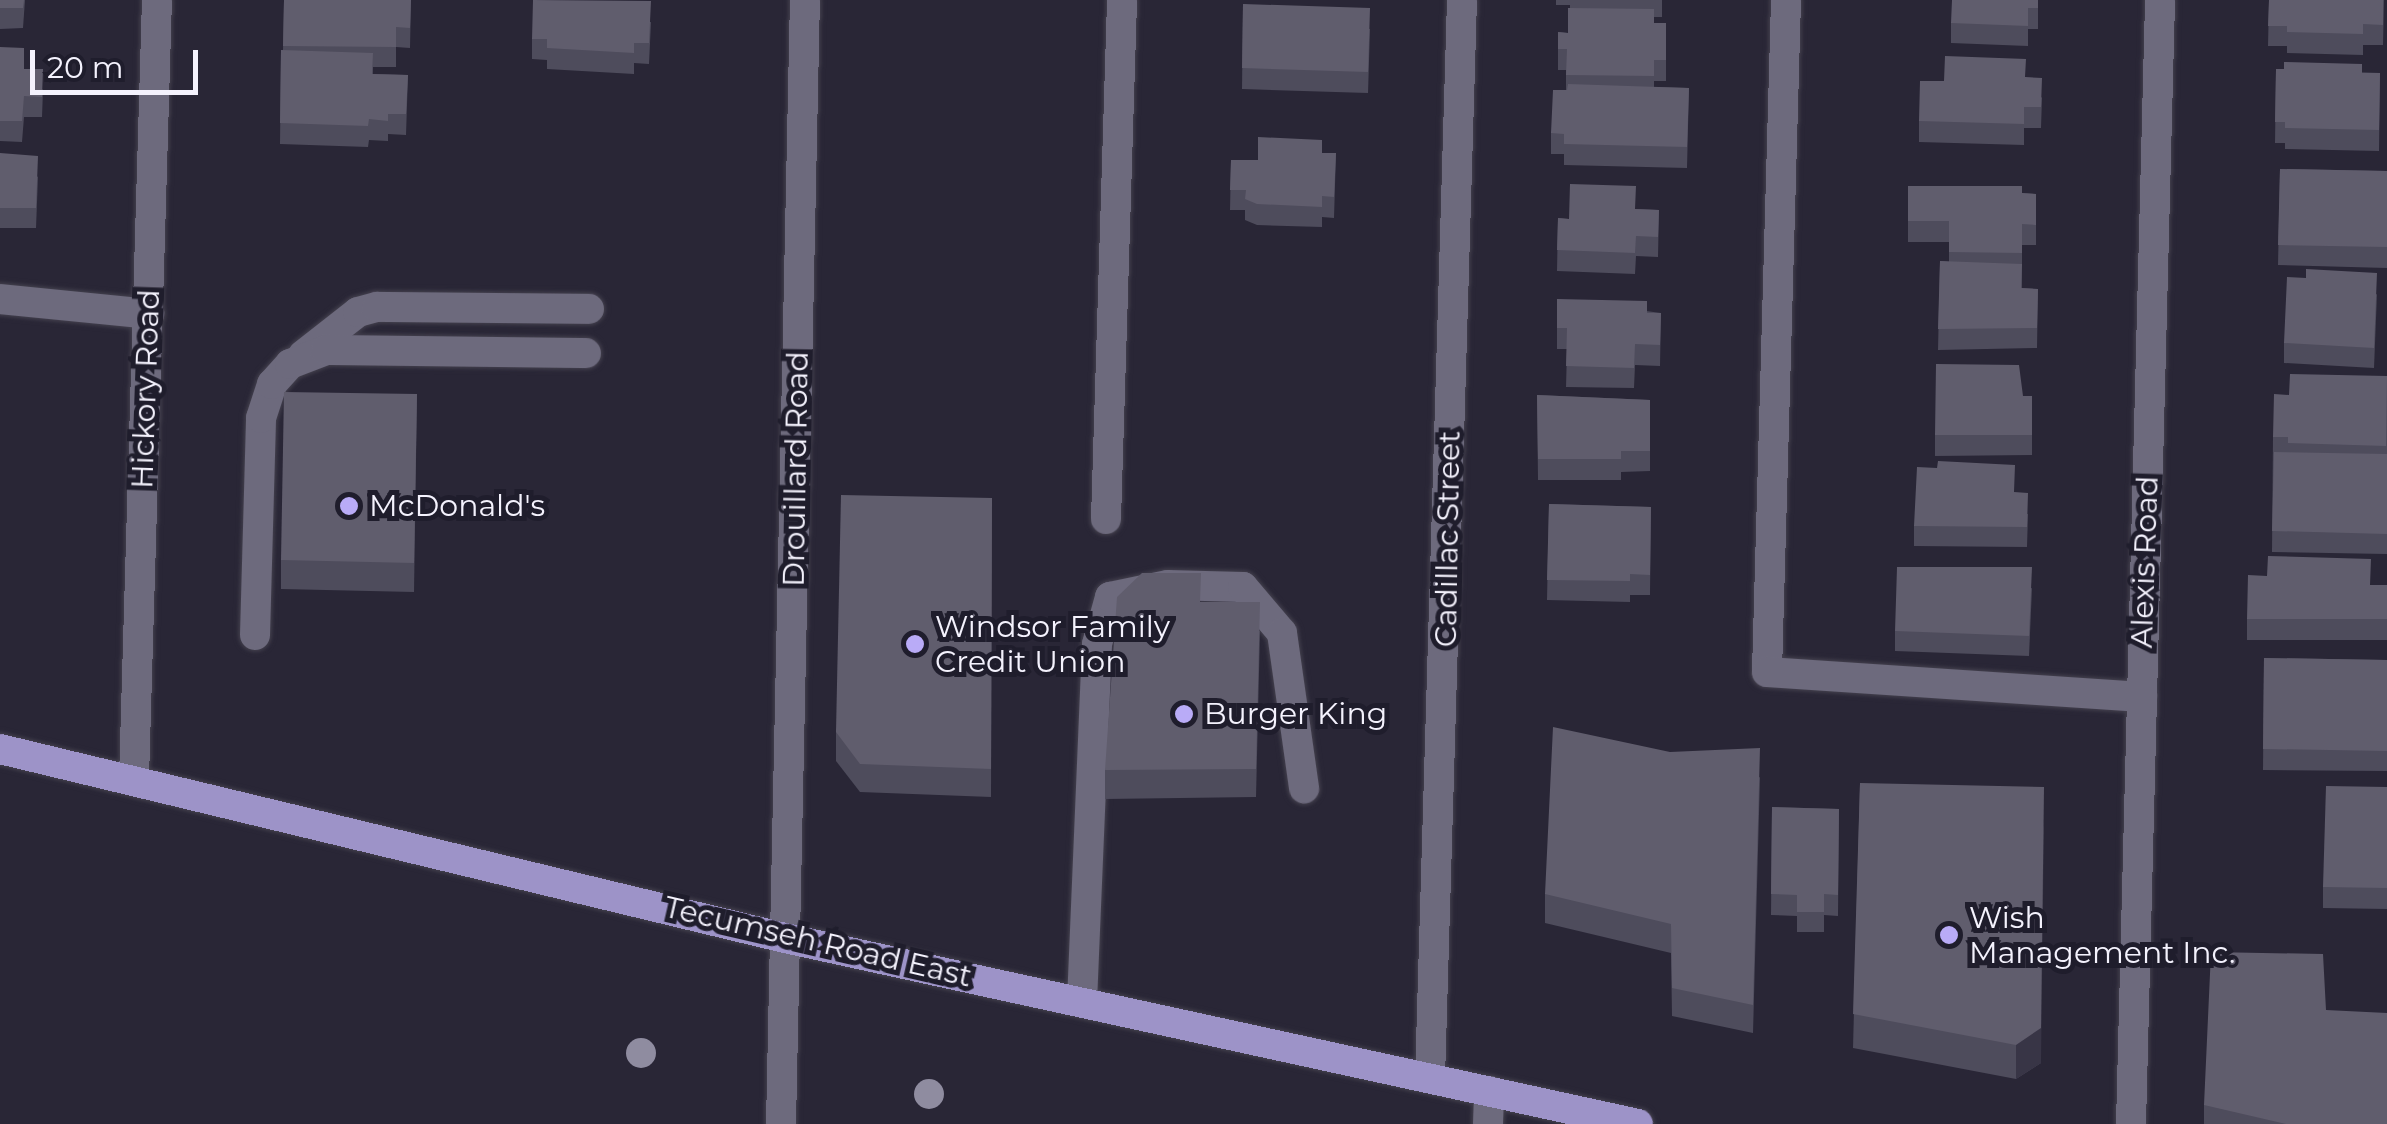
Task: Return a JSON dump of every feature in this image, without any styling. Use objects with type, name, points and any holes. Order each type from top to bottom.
[{"type":"main road","name":"Tecumseh Road East","points":[[0,749],[134,778],[785,938],[1638,1124]]},
{"type":"street","name":"Hickory Road","points":[[134,778],[158,0]]},
{"type":"street","name":"Drouillard Road","points":[[781,1124],[805,0]]},
{"type":"street","points":[[1106,519],[1122,0]]},
{"type":"street","name":"Cadillac Street","points":[[1430,1078],[1462,0]]},
{"type":"street","points":[[1786,0],[1767,672],[2142,697]]},
{"type":"street","name":"Alexis Road","points":[[2131,1124],[2160,0]]},
{"type":"street","points":[[0,299],[149,314]]},
{"type":"street","points":[[255,635],[261,418],[272,384],[358,312],[377,307],[589,308]]},
{"type":"street","points":[[302,356],[326,350],[586,353]]},
{"type":"street","points":[[1082,1002],[1097,644],[1110,597],[1168,585],[1242,587],[1282,632],[1304,788]]},
{"type":"street","points":[[1488,1092],[1488,1124]]},
{"type":"building","points":[[0,0],[24,0],[23,8],[0,8]]},
{"type":"building","points":[[284,0],[411,0],[410,28],[396,27],[396,47],[283,46]]},
{"type":"building","points":[[533,0],[651,1],[649,43],[634,43],[634,53],[547,48],[547,39],[532,39]]},
{"type":"building","points":[[1952,0],[2038,0],[2038,8],[2028,8],[2028,26],[1951,23]]},
{"type":"building","points":[[2269,0],[2383,0],[2383,25],[2363,24],[2363,34],[2287,32],[2287,26],[2268,26]]},
{"type":"building","points":[[1243,4],[1370,8],[1368,72],[1242,68]]},
{"type":"building","points":[[1568,8],[1654,9],[1654,23],[1666,23],[1666,60],[1654,60],[1654,76],[1566,75],[1567,49],[1558,49],[1558,32],[1568,33]]},
{"type":"building","points":[[0,47],[24,48],[24,69],[43,69],[42,97],[24,96],[22,121],[0,121]]},
{"type":"building","points":[[281,50],[373,53],[372,74],[408,75],[406,114],[388,114],[388,121],[369,119],[368,126],[280,123]]},
{"type":"building","points":[[1945,56],[2026,59],[2025,77],[2042,78],[2041,107],[2024,107],[2024,124],[1919,121],[1920,81],[1944,81]]},
{"type":"building","points":[[2284,62],[2362,64],[2362,73],[2380,73],[2379,130],[2285,128],[2285,122],[2275,122],[2276,69],[2284,69]]},
{"type":"building","points":[[1568,84],[1689,88],[1687,147],[1564,144],[1564,134],[1551,133],[1553,90],[1567,90]]},
{"type":"building","points":[[1258,137],[1322,140],[1322,153],[1336,153],[1334,197],[1322,196],[1322,207],[1257,204],[1245,199],[1246,190],[1230,190],[1231,160],[1258,160]]},
{"type":"building","points":[[0,153],[38,156],[36,208],[0,208]]},
{"type":"building","points":[[2280,169],[2387,171],[2387,247],[2278,245]]},
{"type":"building","points":[[1570,184],[1636,186],[1635,209],[1659,210],[1658,237],[1636,236],[1635,253],[1557,250],[1558,218],[1569,219]]},
{"type":"building","points":[[1908,186],[2022,186],[2022,193],[2036,194],[2036,225],[2022,224],[2022,253],[1949,252],[1949,221],[1908,221]]},
{"type":"building","points":[[1940,261],[2022,264],[2021,288],[2038,289],[2037,328],[1938,329]]},
{"type":"building","points":[[2306,269],[2377,273],[2374,348],[2284,343],[2287,277],[2306,278]]},
{"type":"building","points":[[1557,299],[1647,301],[1647,313],[1661,313],[1660,345],[1635,344],[1634,368],[1566,366],[1567,328],[1557,328]]},
{"type":"building","points":[[1936,364],[2019,365],[2023,396],[2032,396],[2032,435],[1935,435]]},
{"type":"building","points":[[2290,374],[2387,376],[2386,446],[2288,443],[2288,437],[2273,437],[2274,394],[2289,395]]},
{"type":"building","name":"McDonald's","points":[[284,392],[417,394],[414,563],[281,560]]},
{"type":"building","points":[[1537,395],[1650,400],[1650,451],[1621,451],[1621,459],[1538,459]]},
{"type":"building","points":[[2274,452],[2387,454],[2387,534],[2272,531]]},
{"type":"building","points":[[1938,461],[2015,465],[2014,492],[2028,493],[2027,527],[1914,526],[1917,467],[1937,468]]},
{"type":"building","name":"Windsor Family Credit Union","points":[[841,495],[992,498],[991,769],[860,764],[836,732]]},
{"type":"building","points":[[1549,504],[1651,507],[1650,575],[1630,574],[1630,581],[1547,580]]},
{"type":"building","points":[[2268,556],[2371,559],[2370,585],[2387,585],[2387,619],[2247,619],[2248,575],[2267,576]]},
{"type":"building","points":[[1897,567],[2032,567],[2029,636],[1895,631]]},
{"type":"building","name":"Burger King","points":[[1142,573],[1201,573],[1200,602],[1260,602],[1256,769],[1105,770],[1117,597]]},
{"type":"building","points":[[2264,658],[2387,660],[2387,751],[2263,749]]},
{"type":"building","points":[[1553,727],[1670,752],[1760,748],[1753,1005],[1672,988],[1671,924],[1545,894]]},
{"type":"building","name":"Wish Management Inc.","points":[[1860,783],[2044,787],[2041,1028],[2016,1045],[1853,1014]]},
{"type":"building","points":[[2326,786],[2387,787],[2387,888],[2323,887]]},
{"type":"building","points":[[1772,807],[1839,809],[1838,895],[1824,894],[1824,912],[1797,912],[1797,895],[1771,894]]},
{"type":"building","points":[[2211,952],[2323,954],[2326,1010],[2387,1013],[2387,1124],[2286,1124],[2204,1105]]},
{"type":"place","name":"McDonald's","points":[[349,506]]},
{"type":"place","name":"Windsor Family Credit Union","points":[[915,644]]},
{"type":"place","name":"Burger King","points":[[1184,714]]},
{"type":"place","name":"Wish Management Inc.","points":[[1949,935]]}]
